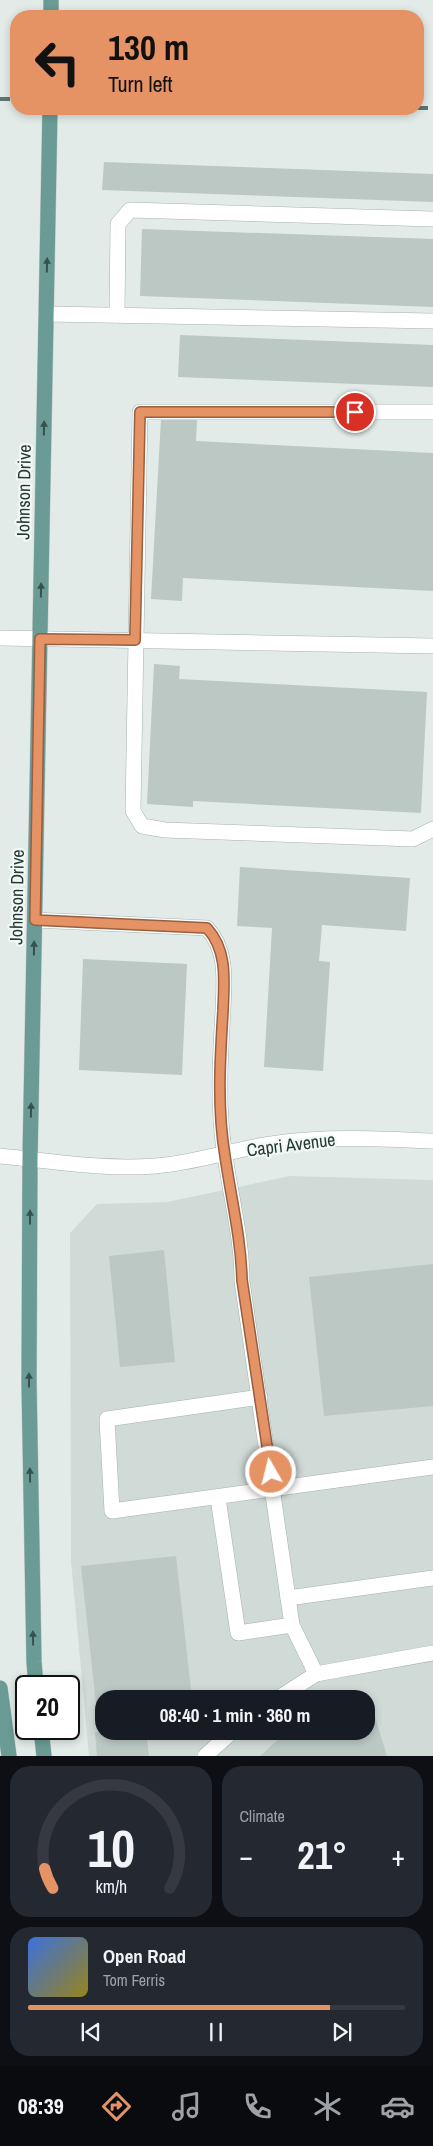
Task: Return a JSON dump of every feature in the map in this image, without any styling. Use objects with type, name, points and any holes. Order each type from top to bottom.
[{"type":"main road","name":"Johnson Drive","points":[[35,1675],[30,1466],[30,1159],[50,115]]},
{"type":"main road","points":[[0,1688],[9,1756]]},
{"type":"main road","points":[[42,1740],[44,1756]]},
{"type":"street","points":[[117,315],[118,224],[130,210],[433,219]]},
{"type":"street","points":[[46,314],[433,321]]},
{"type":"street","points":[[433,412],[140,412],[133,811],[142,826],[165,830],[413,840],[433,829]]},
{"type":"street","points":[[0,638],[433,646]]},
{"type":"street","points":[[35,920],[207,928],[217,939],[222,955],[224,977],[219,1093],[224,1154],[242,1252],[242,1280],[274,1490],[292,1625],[316,1674]]},
{"type":"street","name":"Capri Avenue","points":[[0,1156],[119,1167],[155,1166],[277,1143],[339,1138],[433,1141]]},
{"type":"street","points":[[260,1397],[107,1419],[112,1511],[218,1498],[433,1467]]},
{"type":"street","points":[[218,1498],[238,1633],[292,1625]]},
{"type":"street","points":[[288,1598],[433,1578]]},
{"type":"street","points":[[291,1690],[316,1674],[433,1653]]},
{"type":"street","points":[[205,1756],[222,1740]]},
{"type":"shaded area","points":[[290,1176],[433,1180],[433,1756],[89,1756],[71,1561],[70,1233],[97,1204],[167,1202]]},
{"type":"building","points":[[104,162],[433,174],[433,202],[102,190]]},
{"type":"building","points":[[142,229],[433,239],[433,307],[140,296]]},
{"type":"building","points":[[180,335],[433,345],[433,387],[178,377]]},
{"type":"building","points":[[161,419],[197,420],[196,441],[433,453],[433,591],[183,578],[182,601],[151,599]]},
{"type":"building","points":[[154,664],[180,666],[179,679],[427,692],[421,813],[193,801],[193,807],[147,804]]},
{"type":"building","points":[[240,867],[410,878],[406,931],[322,925],[319,961],[330,962],[323,1071],[264,1067],[272,928],[237,926]]},
{"type":"building","points":[[83,959],[187,964],[182,1075],[79,1070]]},
{"type":"building","points":[[164,1250],[175,1362],[120,1367],[109,1256]]},
{"type":"building","points":[[433,1264],[433,1406],[324,1416],[309,1277]]},
{"type":"building","points":[[176,1556],[191,1690],[95,1690],[95,1695],[81,1566]]},
{"type":"building","points":[[375,1717],[387,1756],[260,1756],[278,1740],[375,1740]]},
{"type":"building","points":[[96,1740],[147,1740],[149,1756],[97,1756]]},
{"type":"railway","points":[[0,99],[10,99]]},
{"type":"railway","points":[[424,108],[433,108]]},
{"type":"route","points":[[271,1472],[242,1280],[242,1252],[224,1154],[219,1093],[224,977],[222,955],[217,939],[207,928],[35,920],[40,639],[135,640],[140,412],[355,412]]}]
